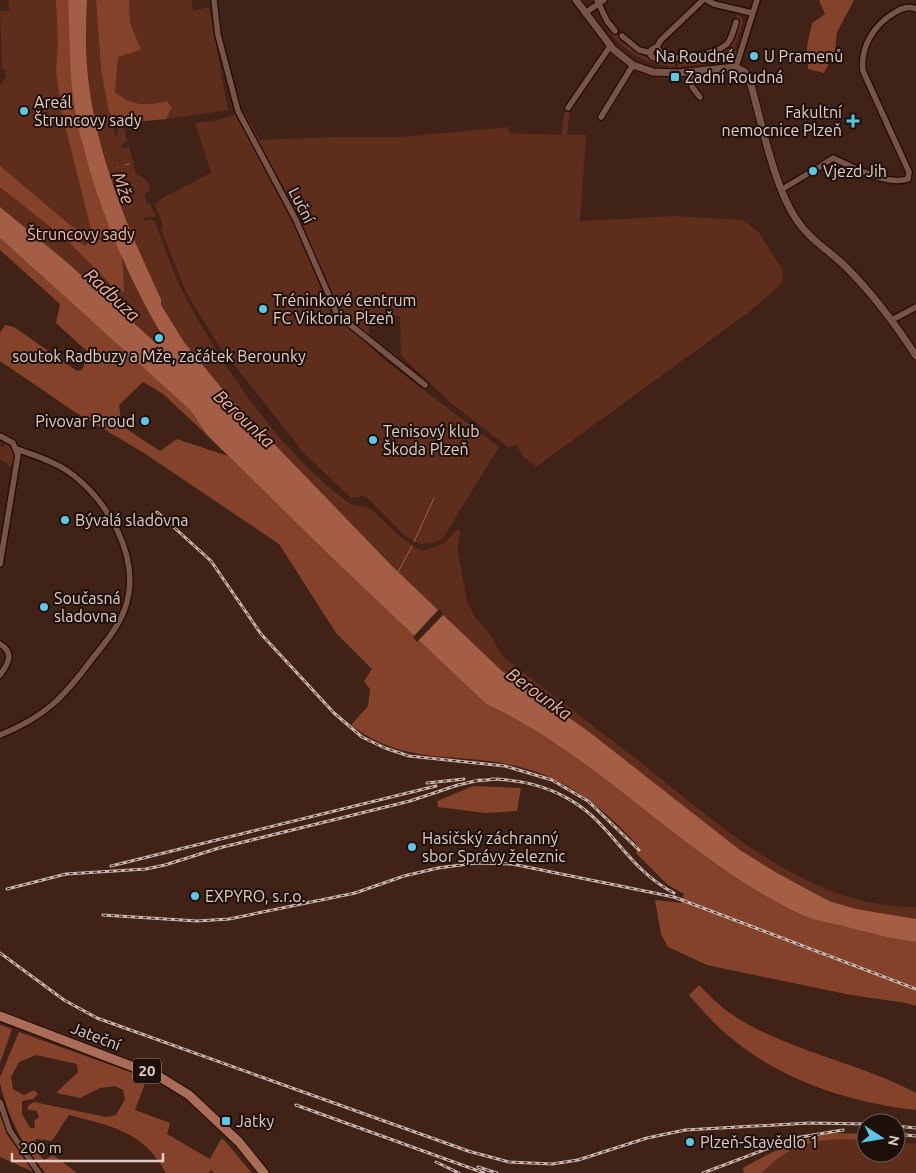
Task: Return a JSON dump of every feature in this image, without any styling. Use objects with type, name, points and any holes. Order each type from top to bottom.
[{"type":"main road","name":"Jateční","points":[[0,1016],[160,1077],[189,1095],[239,1142],[264,1173]]},
{"type":"street","name":"Luční","points":[[214,0],[218,35],[238,111],[296,220],[337,314],[425,385]]},
{"type":"street","name":"Na Roudné","points":[[576,0],[610,45],[633,65],[653,72],[691,72],[736,67],[745,72],[751,85],[781,190],[795,218],[809,237],[845,266],[892,320],[916,356]]},
{"type":"street","points":[[656,48],[661,40],[703,0]]},
{"type":"street","points":[[707,0],[714,4],[752,13]]},
{"type":"street","points":[[736,67],[757,0]]},
{"type":"street","points":[[585,13],[600,1],[607,21],[615,32]]},
{"type":"street","points":[[816,168],[833,158],[873,176],[902,181],[908,179],[909,172],[863,71],[862,62],[876,25],[902,8],[910,7],[916,9]]},
{"type":"street","name":"Na Roudné","points":[[622,36],[640,50],[651,53],[655,58],[659,56],[667,58],[684,57],[720,49],[728,43],[736,22]]},
{"type":"street","points":[[568,108],[610,45]]},
{"type":"street","name":"Na Roudné","points":[[651,53],[652,49],[656,48],[660,50],[659,56]]},
{"type":"street","points":[[601,117],[633,65]]},
{"type":"street","points":[[691,72],[692,87],[700,97]]},
{"type":"street","points":[[781,190],[809,173]]},
{"type":"street","points":[[892,320],[916,307]]},
{"type":"street","points":[[0,436],[13,443],[17,448],[56,464],[91,489],[115,525],[126,553],[129,582],[125,609],[118,624],[74,684],[41,716],[0,735]]},
{"type":"street","points":[[0,564],[18,455],[17,448]]},
{"type":"street","points":[[0,644],[5,647],[10,657],[10,662],[0,675]]},
{"type":"street","points":[[0,1102],[10,1131],[39,1173]]},
{"type":"green space","name":"Štruncovy sady","points":[[8,0],[68,0],[72,90],[79,131],[87,161],[120,253],[162,335],[163,338],[160,343],[157,344],[69,264],[0,207],[0,85],[6,77],[5,69],[2,69],[0,11],[9,11]]},
{"type":"green space","points":[[87,0],[96,0],[101,69],[116,138],[119,125],[129,123],[124,128],[127,140],[121,146],[124,148],[129,146],[136,174],[148,182],[150,188],[144,194],[147,204],[150,204],[156,217],[143,218],[144,221],[151,219],[155,222],[179,284],[198,321],[234,378],[276,434],[299,459],[349,503],[370,509],[415,547],[423,551],[435,547],[447,541],[458,529],[461,531],[458,552],[467,601],[475,617],[490,634],[502,656],[734,836],[802,878],[839,894],[876,904],[916,907],[916,919],[856,909],[829,901],[777,873],[740,850],[588,731],[502,671],[393,567],[228,396],[184,342],[160,305],[161,299],[122,209],[101,146],[94,114],[86,49]]},
{"type":"green space","points":[[129,0],[192,0],[193,11],[209,7],[228,110],[166,119],[172,108],[167,101],[140,104],[127,100],[115,92],[118,57],[141,50],[130,22]]},
{"type":"green space","points":[[736,14],[742,17],[743,22],[734,50],[738,52],[736,59],[707,63],[705,56],[730,47]]},
{"type":"green space","points":[[610,30],[613,33],[620,34],[620,41],[646,57],[649,56],[662,62],[675,61],[675,67],[655,64],[637,56],[622,46],[608,31]]},
{"type":"green space","points":[[703,56],[705,64],[678,67],[678,60]]},
{"type":"green space","points":[[565,111],[570,111],[567,135],[586,135],[580,221],[676,216],[743,220],[759,233],[783,271],[782,283],[749,312],[536,467],[523,456],[516,445],[508,447],[451,403],[401,356],[400,316],[369,316],[369,337],[336,302],[324,273],[316,276],[335,325],[349,327],[383,359],[499,447],[443,538],[436,542],[420,544],[404,535],[369,499],[363,496],[351,498],[304,453],[217,343],[186,292],[161,229],[163,225],[155,205],[162,198],[211,173],[195,123],[214,121],[244,112],[260,140],[400,137],[509,127],[509,133],[561,135]]},
{"type":"green space","points":[[5,444],[11,448],[15,457],[10,467],[0,459],[0,446],[3,447]]},
{"type":"green space","points":[[838,1138],[856,1139],[856,1163],[906,1163],[906,1143],[916,1144],[916,1173],[762,1173],[787,1152],[815,1142]]},
{"type":"shaded area","points":[[56,0],[68,0],[74,102],[84,151],[122,256],[124,292],[117,291],[68,241],[0,187],[0,166],[70,225],[80,231],[76,238],[84,246],[101,239],[99,234],[91,229],[63,118],[56,72],[58,41]]},
{"type":"shaded area","points":[[96,0],[129,0],[130,22],[141,50],[118,57],[115,92],[127,100],[140,104],[167,101],[172,108],[166,119],[136,122],[113,117],[109,112],[101,69]]},
{"type":"shaded area","points":[[819,0],[854,0],[837,32],[835,51],[824,73],[808,69],[807,46],[812,23],[825,14]]},
{"type":"shaded area","points":[[0,238],[190,410],[207,435],[163,394],[143,382],[119,405],[122,426],[160,451],[177,439],[228,456],[486,704],[528,726],[568,752],[720,867],[760,893],[807,917],[881,936],[916,942],[916,1006],[851,995],[707,965],[668,947],[661,934],[655,900],[681,903],[684,894],[668,885],[636,853],[638,846],[625,832],[583,796],[552,778],[534,771],[493,762],[431,756],[411,752],[392,747],[372,738],[351,725],[368,706],[370,689],[364,681],[372,669],[336,633],[279,544],[144,453],[75,412],[0,361],[0,333],[5,325],[14,327],[77,371],[82,370],[89,353],[56,323],[60,304],[0,250]]},
{"type":"shaded area","points":[[473,786],[521,788],[517,811],[486,813],[438,807],[437,801]]},
{"type":"shaded area","points":[[699,985],[727,1011],[770,1035],[869,1072],[916,1093],[916,1110],[892,1107],[844,1096],[798,1079],[776,1068],[728,1036],[716,1025],[689,995]]},
{"type":"shaded area","points":[[0,1026],[12,1029],[0,1063]]},
{"type":"shaded area","points":[[19,1032],[147,1078],[135,1110],[170,1123],[167,1134],[210,1159],[221,1139],[224,1140],[252,1173],[214,1173],[211,1170],[208,1173],[166,1173],[147,1148],[125,1132],[69,1115],[52,1141],[36,1139],[35,1145],[38,1153],[44,1160],[53,1155],[77,1173],[45,1173],[17,1131],[3,1096],[0,1077]],"holes":[[[36,1055],[77,1064],[78,1072],[56,1093],[80,1098],[100,1088],[115,1086],[123,1090],[125,1099],[116,1115],[106,1117],[34,1102],[28,1106],[28,1110],[37,1111],[39,1117],[34,1121],[35,1128],[30,1128],[22,1114],[22,1101],[33,1099],[38,1094],[34,1090],[24,1095],[13,1089],[11,1077],[19,1062]]]},
{"type":"shaded area","points":[[0,1108],[8,1132],[36,1173],[0,1157]]},
{"type":"shaded area","points":[[833,1133],[856,1134],[856,1139],[837,1139],[810,1143],[785,1154],[762,1173],[744,1173],[743,1168],[776,1151],[821,1135]]},
{"type":"water","name":"Berounka","points":[[68,0],[87,0],[86,49],[94,115],[111,178],[134,239],[161,299],[161,305],[184,342],[228,396],[393,567],[502,671],[588,731],[740,850],[777,873],[829,901],[856,909],[916,919],[916,942],[881,936],[812,919],[760,893],[720,867],[568,752],[528,726],[486,704],[329,555],[207,435],[190,410],[0,238],[0,207],[69,264],[157,344],[162,341],[162,335],[120,253],[87,161],[79,131],[72,90]]},
{"type":"pier","points":[[439,609],[444,614],[417,642],[413,637]]},
{"type":"waterway","name":"Mže","points":[[125,165],[129,164]]},
{"type":"waterway","points":[[414,542],[434,498]]},
{"type":"waterway","points":[[398,572],[412,546]]},
{"type":"railway","points":[[157,512],[211,561],[261,634],[334,713],[362,737],[385,748],[409,756],[505,766],[552,780],[588,801],[639,850]]},
{"type":"railway","points":[[427,783],[464,779]]},
{"type":"railway","points":[[492,779],[524,782],[553,791],[567,798],[593,816],[653,880],[674,893]]},
{"type":"railway","points":[[474,781],[499,779]]},
{"type":"railway","points":[[7,889],[66,874],[146,869],[165,865],[219,848],[410,801],[458,785],[480,780]]},
{"type":"railway","points":[[111,866],[436,786]]},
{"type":"railway","points":[[103,915],[197,921],[229,919],[355,893],[404,876],[438,868],[476,863],[512,864],[674,897],[916,989]]},
{"type":"railway","points":[[0,953],[64,1000],[97,1018],[468,1151],[509,1162],[552,1164],[578,1160],[647,1138],[685,1130],[810,1123],[856,1124]]},
{"type":"railway","points":[[296,1105],[484,1173]]},
{"type":"railway","points":[[906,1127],[916,1128]]},
{"type":"railway","points":[[703,1173],[795,1138],[843,1130]]},
{"type":"railway","points":[[906,1135],[916,1136]]},
{"type":"railway","points":[[436,1162],[459,1173]]},
{"type":"railway","points":[[478,1167],[497,1173]]},
{"type":"place","name":"U Pramenů","points":[[754,56]]},
{"type":"place","name":"Zadní Roudná","points":[[675,77]]},
{"type":"place","name":"Areál Štruncovy sady","points":[[24,111]]},
{"type":"place","name":"Fakultní nemocnice Plzeň","points":[[853,121]]},
{"type":"place","name":"Vjezd Jih","points":[[813,171]]},
{"type":"place","name":"Tréninkové centrum FC Viktoria Plzeň","points":[[263,309]]},
{"type":"place","name":"soutok Radbuzy a Mže, začátek Berounky","points":[[159,338]]},
{"type":"place","name":"Pivovar Proud","points":[[145,421]]},
{"type":"place","name":"Tenisový klub Škoda Plzeň","points":[[373,440]]},
{"type":"place","name":"Bývalá sladovna","points":[[65,520]]},
{"type":"place","name":"Současná sladovna","points":[[44,607]]},
{"type":"place","name":"Hasičský záchranný sbor Správy železnic","points":[[412,847]]},
{"type":"place","name":"EXPYRO, s.r.o.","points":[[195,896]]},
{"type":"place","name":"Jatky","points":[[226,1121]]},
{"type":"place","name":"Plzeň-Stavědlo 1","points":[[690,1142]]},
{"type":"water label","name":"Radbuza","points":[[112,295]]}]
